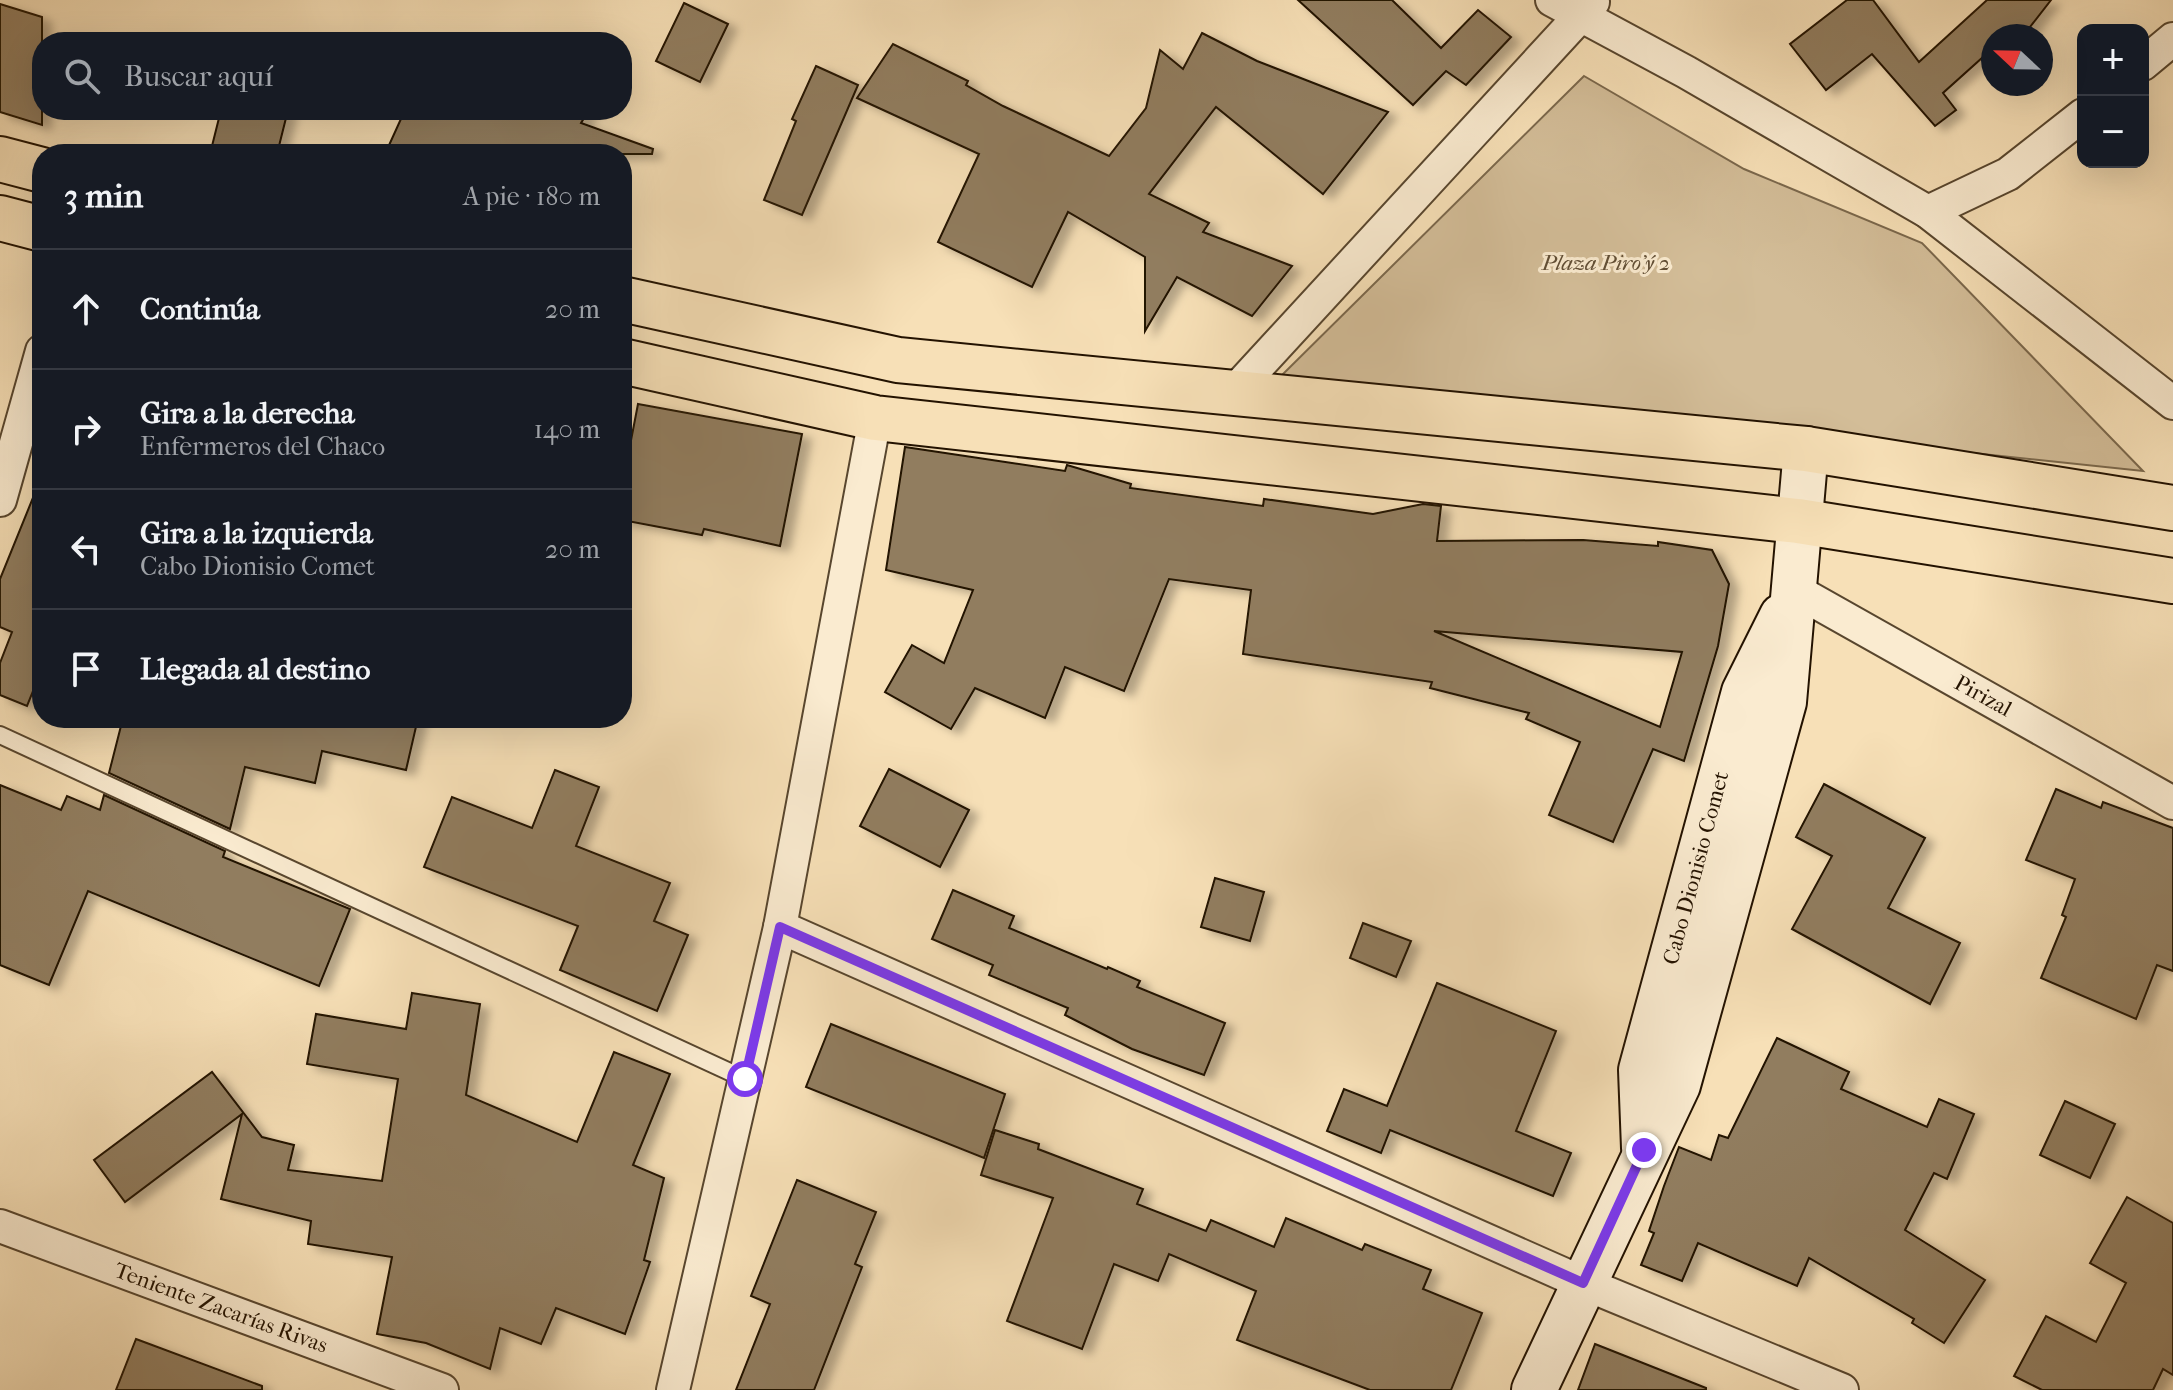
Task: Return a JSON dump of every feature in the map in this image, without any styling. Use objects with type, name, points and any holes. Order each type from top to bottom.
[{"type":"highway","points":[[0,159],[32,167]]},
{"type":"highway","points":[[0,218],[32,226]]},
{"type":"highway","points":[[632,301],[898,360],[1806,449],[2173,508]]},
{"type":"highway","points":[[632,363],[875,418],[1798,521],[2173,581]]},
{"type":"street","points":[[1233,393],[1576,5],[1928,212],[2173,403]]},
{"type":"street","points":[[2149,59],[2173,39]]},
{"type":"street","points":[[1928,212],[2008,174],[2077,120]]},
{"type":"street","points":[[0,500],[32,386]]},
{"type":"street","points":[[673,1390],[780,927],[875,418]]},
{"type":"street","name":"Cabo Dionisio Comet","points":[[1534,1390],[1644,1150],[1641,1070],[1744,692],[1792,593],[1806,449]]},
{"type":"street","name":"Pirizal","points":[[1792,593],[2173,803]]},
{"type":"street","points":[[780,927],[1583,1283],[1842,1390]]},
{"type":"street","name":"Teniente Zacarías Rivas","points":[[0,1226],[442,1390]]},
{"type":"lane","points":[[0,735],[745,1079]]},
{"type":"green space","name":"Plaza Piro'ý 2","points":[[1584,76],[1744,169],[1922,243],[2143,471],[1278,379]]},
{"type":"building","points":[[1298,0],[1392,0],[1441,48],[1478,10],[1511,37],[1466,85],[1446,71],[1413,105]]},
{"type":"building","points":[[1847,0],[1873,0],[1919,62],[1987,0],[2051,0],[2032,24],[1981,24],[1981,59],[1943,93],[1956,110],[1935,126],[1872,54],[1826,90],[1790,44]]},
{"type":"building","points":[[684,3],[728,24],[700,82],[656,61]]},
{"type":"building","points":[[0,4],[42,17],[42,32],[32,32],[32,120],[42,120],[42,125],[0,112]]},
{"type":"building","points":[[1202,33],[1257,61],[1388,112],[1323,194],[1216,107],[1149,194],[1209,223],[1203,232],[1292,266],[1252,316],[1177,277],[1145,331],[1145,257],[1068,212],[1032,287],[938,242],[979,154],[857,98],[893,44],[968,81],[966,85],[1003,106],[1109,156],[1146,108],[1160,50],[1183,69]]},
{"type":"building","points":[[816,66],[858,85],[802,215],[764,200],[796,121],[792,119]]},
{"type":"building","points":[[218,120],[286,120],[280,144],[212,144]]},
{"type":"building","points":[[400,120],[583,120],[581,123],[653,149],[652,154],[632,154],[632,144],[390,144]]},
{"type":"building","points":[[638,404],[802,434],[780,546],[704,529],[702,535],[632,522],[632,435]]},
{"type":"building","points":[[905,447],[1065,471],[1067,465],[1131,484],[1130,488],[1263,506],[1264,499],[1373,514],[1423,504],[1441,506],[1437,541],[1583,540],[1658,546],[1658,542],[1712,550],[1729,584],[1718,646],[1684,761],[1653,749],[1613,842],[1549,815],[1580,742],[1526,719],[1529,713],[1430,688],[1432,682],[1243,654],[1251,590],[1169,579],[1124,691],[1065,667],[1045,718],[975,688],[951,729],[885,692],[912,645],[944,663],[973,590],[886,570]],"holes":[[[1434,631],[1682,652],[1660,727]]]},
{"type":"building","points":[[32,500],[32,694],[27,706],[0,695],[0,663],[12,632],[0,627],[0,579]]},
{"type":"building","points":[[120,728],[416,728],[406,770],[322,751],[315,783],[245,767],[230,829],[109,773]]},
{"type":"building","points":[[889,769],[969,810],[940,867],[860,826]]},
{"type":"building","points":[[555,770],[599,787],[576,846],[670,883],[654,921],[688,935],[657,1011],[560,970],[578,926],[424,867],[452,797],[532,828]]},
{"type":"building","points":[[1824,784],[1925,838],[1888,908],[1960,943],[1930,1004],[1792,929],[1832,856],[1796,837]]},
{"type":"building","points":[[0,785],[61,810],[67,796],[100,810],[104,795],[225,851],[223,857],[350,909],[319,986],[88,891],[49,985],[0,965]]},
{"type":"building","points":[[2056,789],[2101,808],[2103,802],[2173,828],[2173,971],[2157,965],[2136,1019],[2041,978],[2066,917],[2062,915],[2075,879],[2026,860]]},
{"type":"building","points":[[1215,878],[1264,892],[1250,941],[1201,927]]},
{"type":"building","points":[[953,890],[1014,916],[1009,928],[1140,981],[1137,987],[1225,1023],[1204,1075],[1132,1049],[1065,1015],[1068,1008],[989,975],[993,965],[932,939]]},
{"type":"building","points":[[1363,923],[1411,941],[1396,977],[1350,958]]},
{"type":"building","points":[[1437,983],[1556,1031],[1516,1131],[1571,1153],[1553,1196],[1390,1130],[1381,1153],[1327,1131],[1344,1089],[1387,1106]]},
{"type":"building","points":[[412,993],[480,1004],[466,1095],[577,1142],[614,1052],[670,1074],[633,1165],[664,1178],[644,1260],[650,1262],[625,1334],[556,1308],[541,1344],[500,1328],[490,1369],[426,1343],[377,1334],[392,1257],[308,1244],[311,1221],[221,1199],[242,1114],[125,1202],[94,1160],[212,1072],[262,1137],[294,1145],[288,1170],[382,1181],[398,1079],[307,1064],[316,1014],[406,1029]]},
{"type":"building","points":[[831,1024],[1005,1094],[984,1158],[806,1087]]},
{"type":"building","points":[[1777,1038],[1849,1072],[1841,1089],[1927,1127],[1939,1099],[1974,1114],[1947,1179],[1934,1173],[1905,1230],[1985,1280],[1944,1343],[1912,1323],[1914,1319],[1809,1258],[1797,1286],[1698,1243],[1682,1281],[1641,1265],[1654,1233],[1649,1231],[1679,1147],[1711,1160],[1719,1135],[1728,1138]]},
{"type":"building","points":[[2065,1101],[2115,1124],[2090,1178],[2040,1155]]},
{"type":"building","points":[[995,1130],[1039,1144],[1038,1149],[1143,1189],[1137,1204],[1206,1231],[1211,1220],[1274,1247],[1286,1218],[1362,1250],[1365,1244],[1431,1270],[1423,1289],[1482,1313],[1451,1390],[1370,1390],[1237,1340],[1256,1291],[1169,1254],[1158,1281],[1114,1264],[1082,1349],[1007,1321],[1053,1198],[981,1175]]},
{"type":"building","points":[[797,1180],[876,1212],[855,1264],[862,1267],[814,1390],[736,1390],[770,1304],[751,1296]]},
{"type":"building","points":[[2127,1197],[2173,1223],[2173,1375],[2163,1369],[2153,1390],[2042,1390],[2014,1376],[2046,1316],[2096,1342],[2126,1283],[2090,1263]]},
{"type":"building","points":[[136,1339],[262,1386],[262,1390],[116,1390]]},
{"type":"building","points":[[1595,1344],[1706,1388],[1706,1390],[1578,1390]]},
{"type":"route","points":[[745,1079],[780,927],[1583,1283],[1644,1150]]}]
